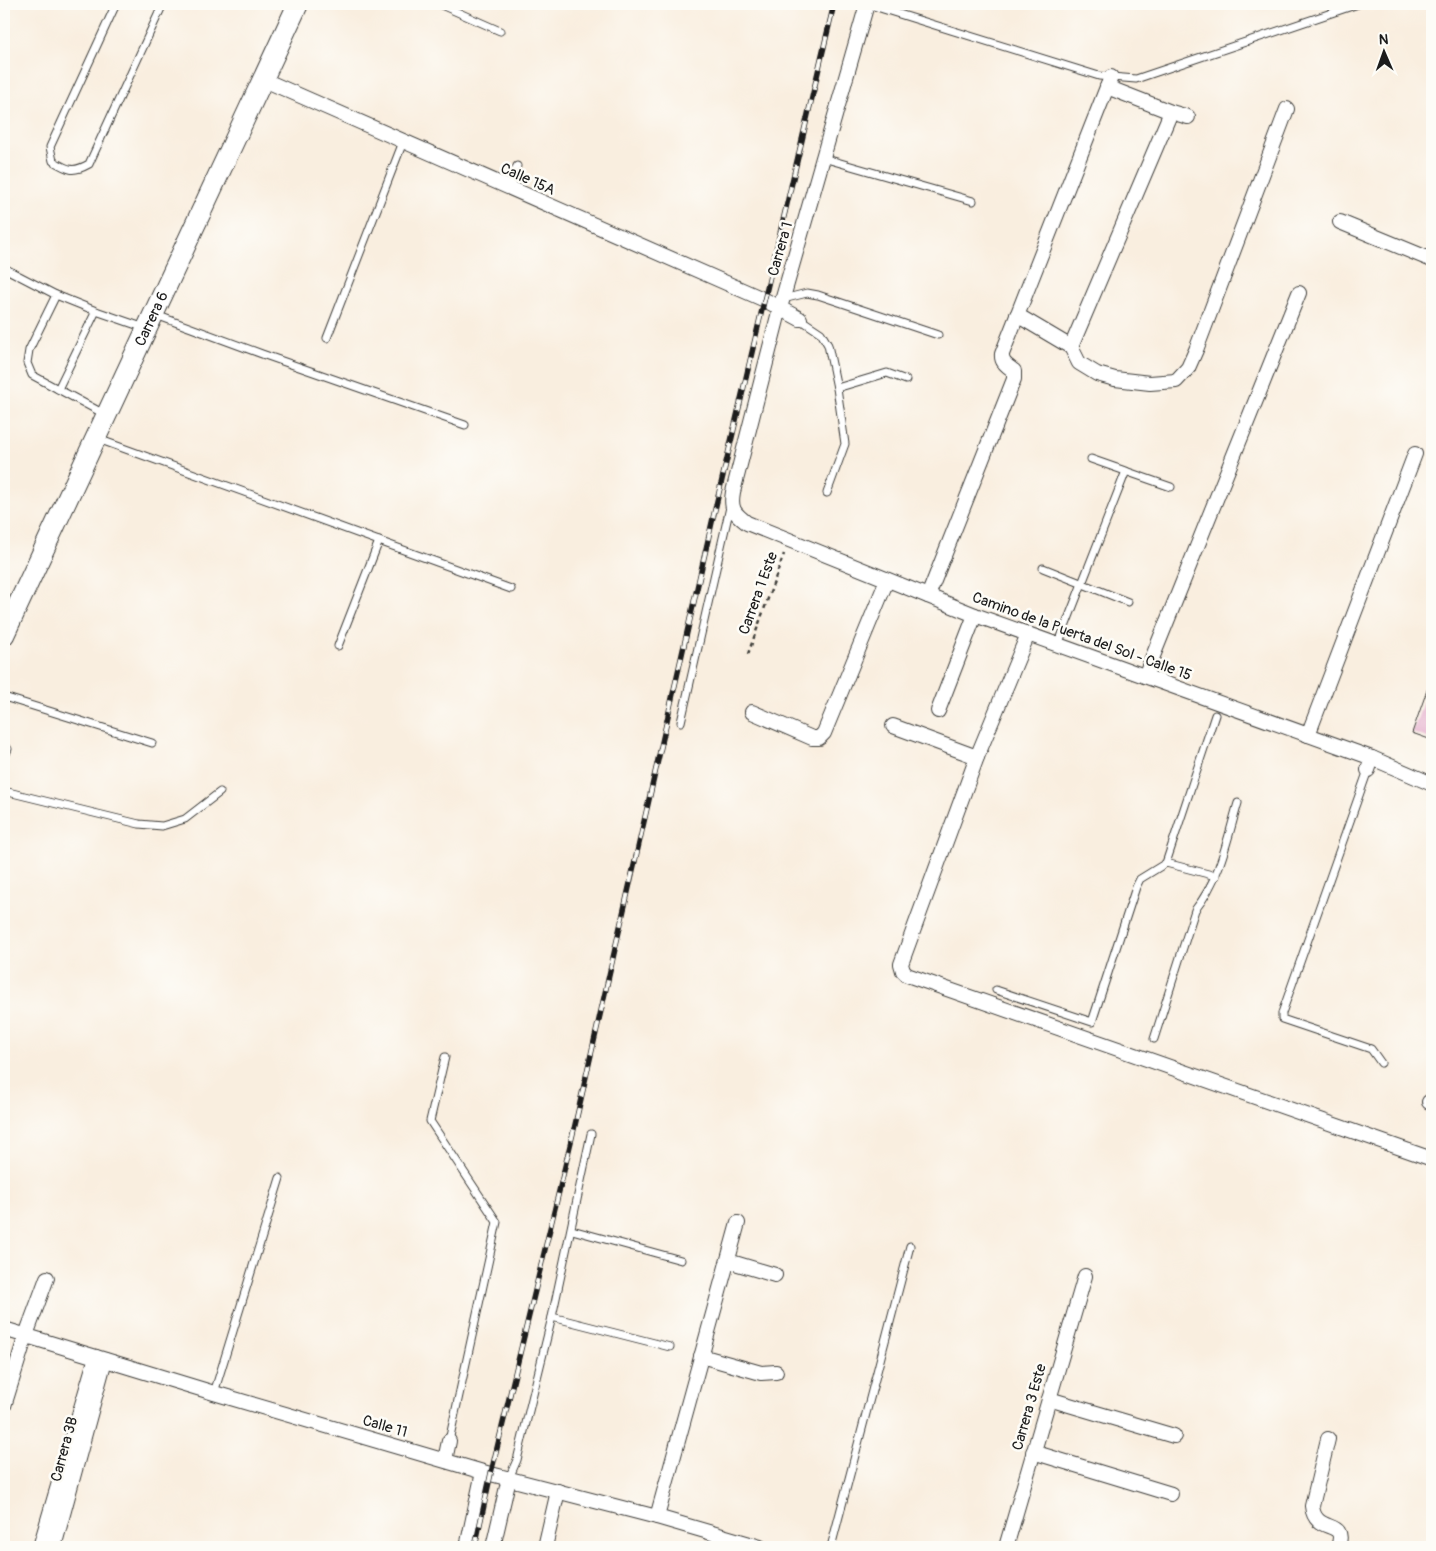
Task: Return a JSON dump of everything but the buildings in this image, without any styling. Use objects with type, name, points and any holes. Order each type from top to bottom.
[{"type":"main road","name":"Carrera 6","points":[[4,635],[298,4]]},
{"type":"street","name":"Carrera 1","points":[[731,504],[781,304],[867,4]]},
{"type":"street","name":"Calle 15A","points":[[262,79],[403,142],[781,304],[800,319]]},
{"type":"street","points":[[928,596],[1014,379],[1014,371],[1001,359],[1002,354],[1109,82],[1171,112],[1188,117]]},
{"type":"street","points":[[1017,315],[1070,347],[1079,364],[1097,374],[1115,379],[1150,383],[1176,381],[1188,368],[1287,109]]},
{"type":"street","points":[[1070,347],[1171,112]]},
{"type":"street","points":[[1340,222],[1432,260]]},
{"type":"street","points":[[1145,676],[1299,293]]},
{"type":"street","points":[[1308,735],[1415,454]]},
{"type":"street","name":"Camino de la Puerta del Sol - Calle 15","points":[[731,504],[736,514],[747,523],[788,541],[975,615],[1145,676],[1217,709],[1308,735],[1370,764],[1432,784]]},
{"type":"street","points":[[752,712],[812,738],[819,738],[824,733],[887,580]]},
{"type":"street","points":[[938,710],[975,615]]},
{"type":"street","points":[[1028,634],[977,757],[901,964],[902,971],[906,975],[1432,1159]]},
{"type":"street","points":[[893,726],[977,757]]},
{"type":"street","points":[[657,1517],[738,1223]]},
{"type":"street","points":[[728,1261],[775,1275]]},
{"type":"street","name":"Carrera 3 Este","points":[[1006,1547],[1085,1276]]},
{"type":"street","points":[[4,1406],[26,1335],[47,1278]]},
{"type":"street","name":"Calle 11","points":[[4,1329],[482,1472],[657,1517],[760,1547]]},
{"type":"street","points":[[702,1356],[761,1373],[776,1372]]},
{"type":"street","points":[[40,1547],[101,1359]]},
{"type":"street","name":"Carrera 3B","points":[[54,1547],[101,1359]]},
{"type":"street","points":[[1049,1399],[1174,1436]]},
{"type":"street","points":[[1328,1439],[1312,1506],[1313,1516],[1318,1522],[1335,1528],[1340,1534],[1341,1540],[1338,1547]]},
{"type":"street","points":[[445,1460],[449,1441]]},
{"type":"street","points":[[1033,1452],[1171,1494]]},
{"type":"street","points":[[466,1547],[482,1472]]},
{"type":"street","points":[[493,1547],[508,1478]]},
{"type":"street","points":[[545,1547],[558,1491]]},
{"type":"lane","points":[[116,4],[50,147],[53,161],[66,169],[78,170],[89,164],[163,4]]},
{"type":"lane","points":[[439,4],[500,31]]},
{"type":"lane","points":[[867,4],[1099,76],[1109,82],[1136,79],[1358,4]]},
{"type":"lane","points":[[1327,4],[1332,12]]},
{"type":"lane","points":[[327,338],[403,142]]},
{"type":"lane","points":[[823,158],[973,201]]},
{"type":"lane","points":[[510,188],[517,166]]},
{"type":"lane","points":[[4,268],[56,295],[96,311],[150,321],[262,354],[465,425]]},
{"type":"lane","points":[[781,304],[808,293],[938,335]]},
{"type":"lane","points":[[56,295],[28,350],[27,363],[32,374],[106,415]]},
{"type":"lane","points":[[58,389],[96,311]]},
{"type":"lane","points":[[800,319],[821,333],[828,345],[846,444],[826,493]]},
{"type":"lane","points":[[837,388],[887,373],[906,380]]},
{"type":"lane","points":[[96,438],[511,589]]},
{"type":"lane","points":[[1091,459],[1170,487]]},
{"type":"lane","points":[[1058,645],[1126,471]]},
{"type":"lane","points":[[681,722],[731,504]]},
{"type":"lane","points":[[338,646],[379,541]]},
{"type":"lane","points":[[1043,568],[1128,602]]},
{"type":"lane","points":[[4,697],[152,743]]},
{"type":"lane","points":[[996,990],[1092,1022],[1136,887],[1140,879],[1166,863],[1217,709]]},
{"type":"lane","points":[[4,758],[8,749]]},
{"type":"lane","points":[[1370,764],[1282,1013],[1282,1019],[1371,1049],[1381,1063]]},
{"type":"lane","points":[[4,791],[139,824],[162,826],[185,819],[220,792]]},
{"type":"lane","points":[[1154,1039],[1195,910],[1216,876],[1238,803]]},
{"type":"lane","points":[[1166,863],[1216,876]]},
{"type":"lane","points":[[445,1057],[430,1121],[497,1222],[449,1441]]},
{"type":"lane","points":[[508,1478],[517,1460],[552,1317],[591,1134]]},
{"type":"lane","points":[[214,1393],[280,1178]]},
{"type":"lane","points":[[572,1230],[681,1260]]},
{"type":"lane","points":[[831,1547],[910,1246]]},
{"type":"lane","points":[[552,1317],[670,1347]]},
{"type":"path","name":"Carrera 1 Este","points":[[748,654],[788,541]]},
{"type":"railway","points":[[475,1547],[575,1125],[713,518],[834,4]]}]
